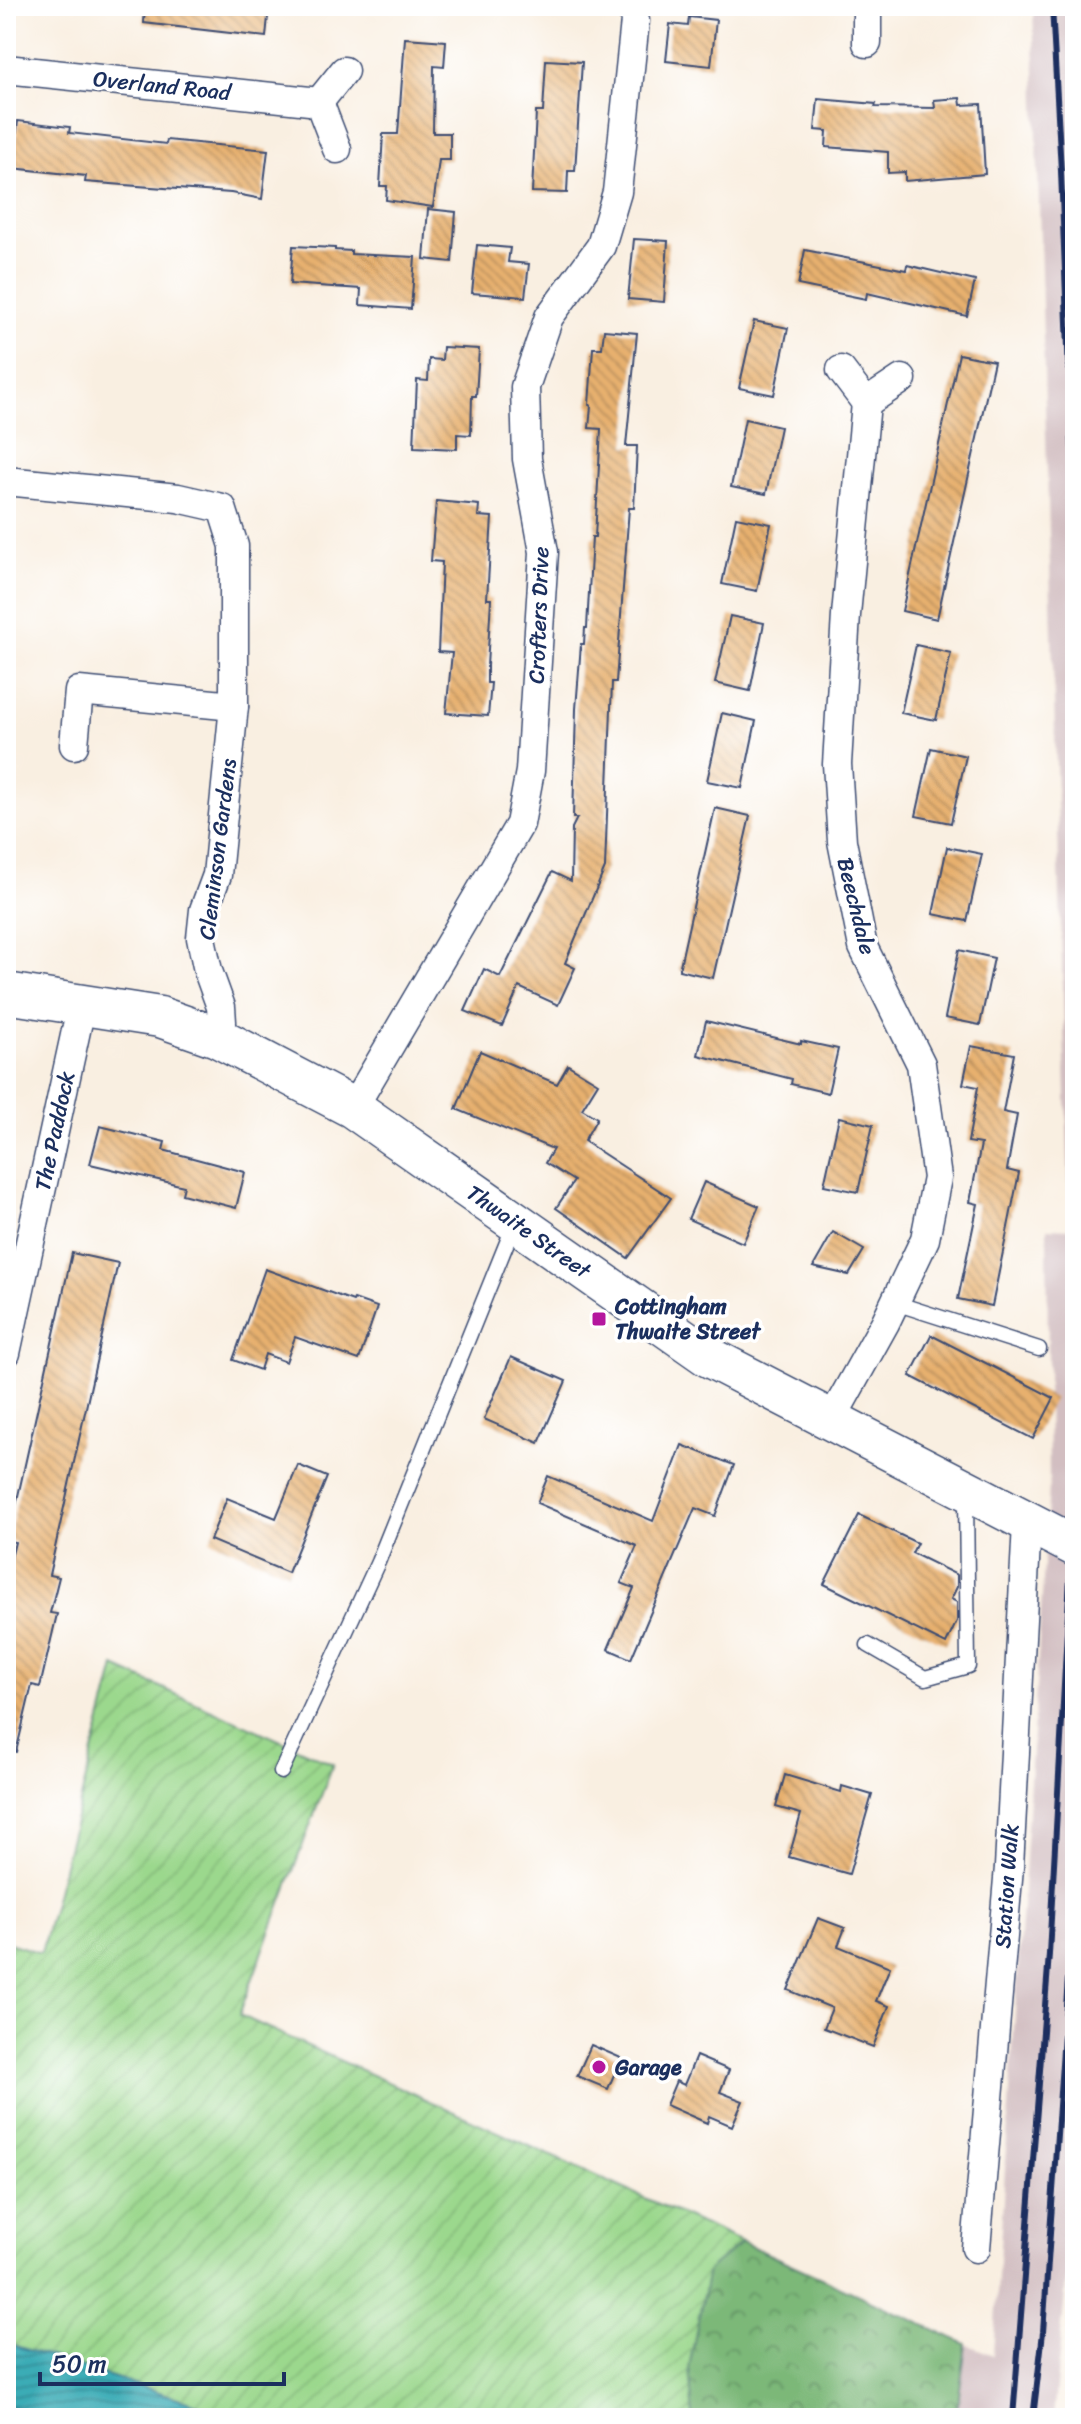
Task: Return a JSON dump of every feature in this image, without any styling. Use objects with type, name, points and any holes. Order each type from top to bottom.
[{"type":"main road","name":"Thwaite Street","points":[[6,993],[160,1017],[217,1037],[353,1108],[709,1357],[1027,1524],[1075,1546]]},
{"type":"street","name":"Crofters Drive","points":[[353,1108],[520,824],[530,771],[544,552],[527,459],[525,387],[549,317],[601,246],[617,192],[635,21],[632,6]]},
{"type":"street","points":[[867,6],[867,43]]},
{"type":"street","name":"Overland Road","points":[[6,69],[319,102]]},
{"type":"street","points":[[337,149],[319,102],[344,71]]},
{"type":"street","points":[[841,370],[866,403],[902,379]]},
{"type":"street","name":"Beechdale","points":[[830,1422],[895,1303],[925,1239],[937,1178],[921,1064],[863,947],[842,841],[837,764],[846,615],[866,403]]},
{"type":"street","name":"Cleminson Gardens","points":[[6,481],[178,498],[222,508],[234,546],[234,706],[217,875],[204,910],[201,938],[208,971],[221,1007],[222,1022],[217,1037]]},
{"type":"street","points":[[74,745],[79,691],[234,706]]},
{"type":"street","name":"The Paddock","points":[[6,1353],[82,1003]]},
{"type":"street","name":"Station Walk","points":[[976,2248],[1009,1867],[1027,1524]]},
{"type":"lane","points":[[281,1772],[378,1562],[516,1221]]},
{"type":"lane","points":[[895,1303],[1039,1349]]},
{"type":"lane","points":[[868,1645],[925,1678],[968,1666],[966,1492]]},
{"type":"shaded area","points":[[1033,6],[1075,6],[1075,2190],[1053,2418],[957,2418],[966,2344],[993,2355],[1049,1487],[1047,1228],[1070,1229]]},
{"type":"green space","points":[[115,1667],[333,1764],[239,2015],[742,2242],[708,2270],[689,2367],[693,2418],[240,2418],[6,2343],[6,1942],[41,1953]]},
{"type":"green space","points":[[742,2242],[966,2344],[956,2418],[693,2418],[689,2367],[708,2270]]},
{"type":"water","points":[[6,2343],[240,2418],[57,2418],[6,2406]]},
{"type":"building","points":[[145,6],[269,6],[266,37],[144,23]]},
{"type":"building","points":[[689,17],[716,20],[711,66],[666,61],[670,24],[688,26]]},
{"type":"building","points":[[405,38],[446,41],[444,67],[434,66],[433,133],[450,133],[450,160],[439,160],[433,207],[386,200],[387,186],[380,186],[383,134],[398,134]]},
{"type":"building","points":[[546,60],[582,62],[575,171],[568,171],[567,193],[532,192],[536,112],[543,112]]},
{"type":"building","points":[[960,98],[961,105],[981,104],[985,174],[905,181],[905,172],[888,173],[888,152],[826,147],[827,131],[815,130],[818,99],[876,104],[875,107],[935,108],[934,100]]},
{"type":"building","points":[[18,121],[70,127],[69,133],[166,144],[167,140],[268,150],[262,199],[231,193],[85,182],[86,176],[12,168]]},
{"type":"building","points":[[428,209],[456,212],[452,262],[424,259]]},
{"type":"building","points":[[634,239],[668,241],[664,302],[628,299]]},
{"type":"building","points":[[477,245],[510,248],[508,262],[529,264],[525,297],[472,293]]},
{"type":"building","points":[[293,246],[335,248],[351,251],[351,254],[415,257],[411,309],[360,305],[361,289],[290,284]]},
{"type":"building","points":[[805,250],[906,270],[907,265],[975,281],[967,316],[867,293],[866,299],[798,285]]},
{"type":"building","points":[[754,321],[788,328],[774,395],[739,388]]},
{"type":"building","points":[[604,330],[637,333],[626,446],[637,446],[634,508],[629,508],[616,682],[612,682],[605,868],[565,963],[575,968],[558,1005],[519,987],[502,1026],[465,1011],[484,969],[500,977],[552,872],[571,881],[572,828],[577,818],[573,818],[576,709],[581,644],[584,644],[587,628],[601,429],[589,428],[589,405],[593,348],[602,348]]},
{"type":"building","points":[[443,347],[479,349],[476,396],[472,396],[471,435],[457,434],[457,449],[414,447],[417,380],[428,381],[429,359],[442,360]]},
{"type":"building","points":[[959,354],[994,361],[937,619],[902,611]]},
{"type":"building","points":[[745,419],[780,427],[766,494],[731,487]]},
{"type":"building","points":[[436,501],[479,505],[478,516],[492,517],[487,599],[491,599],[488,716],[446,713],[452,653],[438,652],[442,562],[431,561]]},
{"type":"building","points":[[736,517],[771,524],[757,591],[722,584]]},
{"type":"building","points":[[730,616],[764,623],[750,691],[715,683]]},
{"type":"building","points":[[916,645],[951,653],[936,720],[901,713]]},
{"type":"building","points":[[722,713],[756,721],[742,788],[707,781]]},
{"type":"building","points":[[931,748],[966,756],[951,823],[916,816]]},
{"type":"building","points":[[715,808],[750,816],[713,978],[679,970]]},
{"type":"building","points":[[947,847],[982,854],[967,921],[933,914]]},
{"type":"building","points":[[959,950],[994,958],[980,1025],[945,1018]]},
{"type":"building","points":[[706,1021],[801,1044],[801,1041],[838,1049],[828,1093],[791,1084],[792,1079],[698,1055]]},
{"type":"building","points":[[971,1046],[1014,1054],[1003,1112],[1017,1115],[1007,1170],[1019,1173],[992,1306],[958,1299],[978,1204],[970,1202],[981,1144],[968,1142],[978,1087],[963,1084]]},
{"type":"building","points":[[480,1051],[557,1084],[568,1065],[598,1083],[582,1109],[597,1118],[584,1141],[671,1198],[628,1258],[556,1208],[574,1181],[545,1163],[553,1149],[456,1109]]},
{"type":"building","points":[[839,1117],[873,1125],[858,1192],[824,1185]]},
{"type":"building","points":[[100,1126],[165,1142],[163,1150],[245,1172],[236,1208],[182,1194],[184,1186],[90,1164]]},
{"type":"building","points":[[704,1182],[759,1206],[743,1243],[688,1219]]},
{"type":"building","points":[[833,1232],[864,1250],[849,1275],[813,1267]]},
{"type":"building","points":[[72,1253],[118,1263],[49,1575],[59,1577],[50,1613],[57,1614],[40,1687],[32,1685],[16,1752],[6,1751],[6,1579],[15,1542],[8,1541]]},
{"type":"building","points":[[265,1269],[377,1307],[359,1360],[295,1337],[286,1362],[265,1354],[260,1370],[233,1360]]},
{"type":"building","points":[[931,1335],[1054,1398],[1033,1439],[910,1376]]},
{"type":"building","points":[[511,1357],[566,1381],[539,1443],[484,1419]]},
{"type":"building","points":[[682,1445],[734,1465],[715,1516],[695,1508],[631,1659],[608,1649],[634,1588],[621,1583],[637,1546],[537,1503],[548,1476],[653,1521]]},
{"type":"building","points":[[298,1465],[327,1477],[288,1573],[210,1540],[227,1498],[276,1518]]},
{"type":"building","points":[[859,1515],[917,1543],[912,1553],[957,1575],[957,1587],[951,1599],[957,1602],[957,1621],[946,1644],[824,1584]]},
{"type":"building","points":[[785,1775],[841,1792],[842,1786],[872,1795],[849,1874],[789,1857],[801,1814],[776,1807]]},
{"type":"building","points":[[818,1918],[845,1928],[838,1946],[890,1967],[876,2001],[889,2006],[873,2047],[824,2028],[832,2008],[788,1990]]},
{"type":"building","name":"Garage","points":[[591,2045],[621,2058],[608,2089],[577,2076]]},
{"type":"building","points":[[696,2056],[729,2070],[720,2092],[743,2101],[732,2126],[709,2116],[707,2123],[666,2105],[676,2081],[684,2085]]},
{"type":"railway","points":[[1052,6],[1075,525]]},
{"type":"railway","points":[[1074,6],[1075,29]]},
{"type":"railway","points":[[1013,2418],[1049,1954],[1075,1488]]},
{"type":"railway","points":[[1033,2418],[1043,2332],[1075,1880]]},
{"type":"place","name":"Cottingham Thwaite Street","points":[[599,1319]]},
{"type":"place","name":"Garage","points":[[599,2067]]}]
